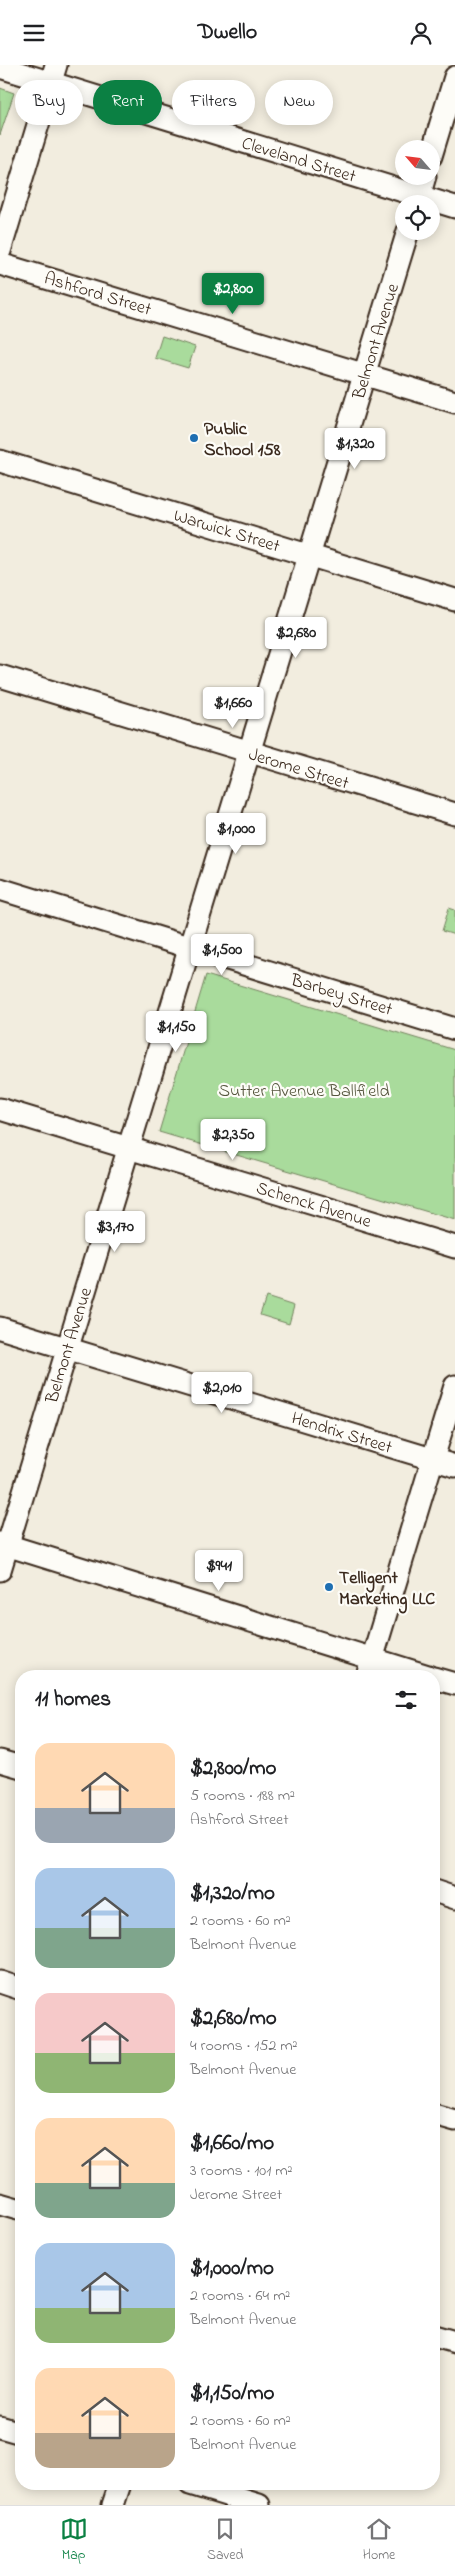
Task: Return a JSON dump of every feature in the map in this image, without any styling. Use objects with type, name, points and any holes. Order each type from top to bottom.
[{"type":"street","name":"Cleveland Street","points":[[0,67],[54,74],[420,192],[455,207]]},
{"type":"street","points":[[0,251],[54,74]]},
{"type":"street","points":[[436,140],[455,77]]},
{"type":"street","name":"Belmont Avenue","points":[[0,1570],[4,1544],[67,1348],[405,240]]},
{"type":"street","name":"Ashford Street","points":[[0,264],[455,402]]},
{"type":"street","name":"Warwick Street","points":[[0,461],[455,600]]},
{"type":"street","name":"Jerome Street","points":[[0,676],[455,815]]},
{"type":"street","name":"Barbey Street","points":[[0,889],[455,1029]]},
{"type":"street","name":"Schenck Avenue","points":[[0,1109],[455,1247]]},
{"type":"street","name":"Hendrix Street","points":[[0,1328],[455,1466]]},
{"type":"street","points":[[369,1668],[455,1386]]},
{"type":"street","points":[[4,1544],[369,1668],[384,1670]]},
{"type":"street","points":[[440,1680],[455,1684]]},
{"type":"street","points":[[0,1761],[15,1765]]},
{"type":"street","points":[[440,1893],[455,1898]]},
{"type":"street","points":[[0,1982],[15,1987]]},
{"type":"street","points":[[440,2116],[455,2121]]},
{"type":"street","points":[[0,2203],[15,2208]]},
{"type":"street","points":[[440,2338],[455,2342]]},
{"type":"street","points":[[0,2427],[15,2431]]},
{"type":"street","points":[[114,2505],[118,2490]]},
{"type":"street","points":[[210,2490],[259,2505]]},
{"type":"green space","points":[[0,88],[14,93],[0,135]]},
{"type":"green space","points":[[162,336],[195,347],[188,368],[155,358]]},
{"type":"green space","points":[[449,908],[455,910],[455,935],[442,931]]},
{"type":"green space","name":"Sutter Avenue Ballfield","points":[[206,975],[455,1050],[455,1220],[159,1132]]},
{"type":"green space","points":[[266,1297],[294,1306],[289,1324],[260,1315]]},
{"type":"place","name":"Public School 158","points":[[194,438]]},
{"type":"place","name":"Telligent Marketing LLC","points":[[329,1587]]}]
